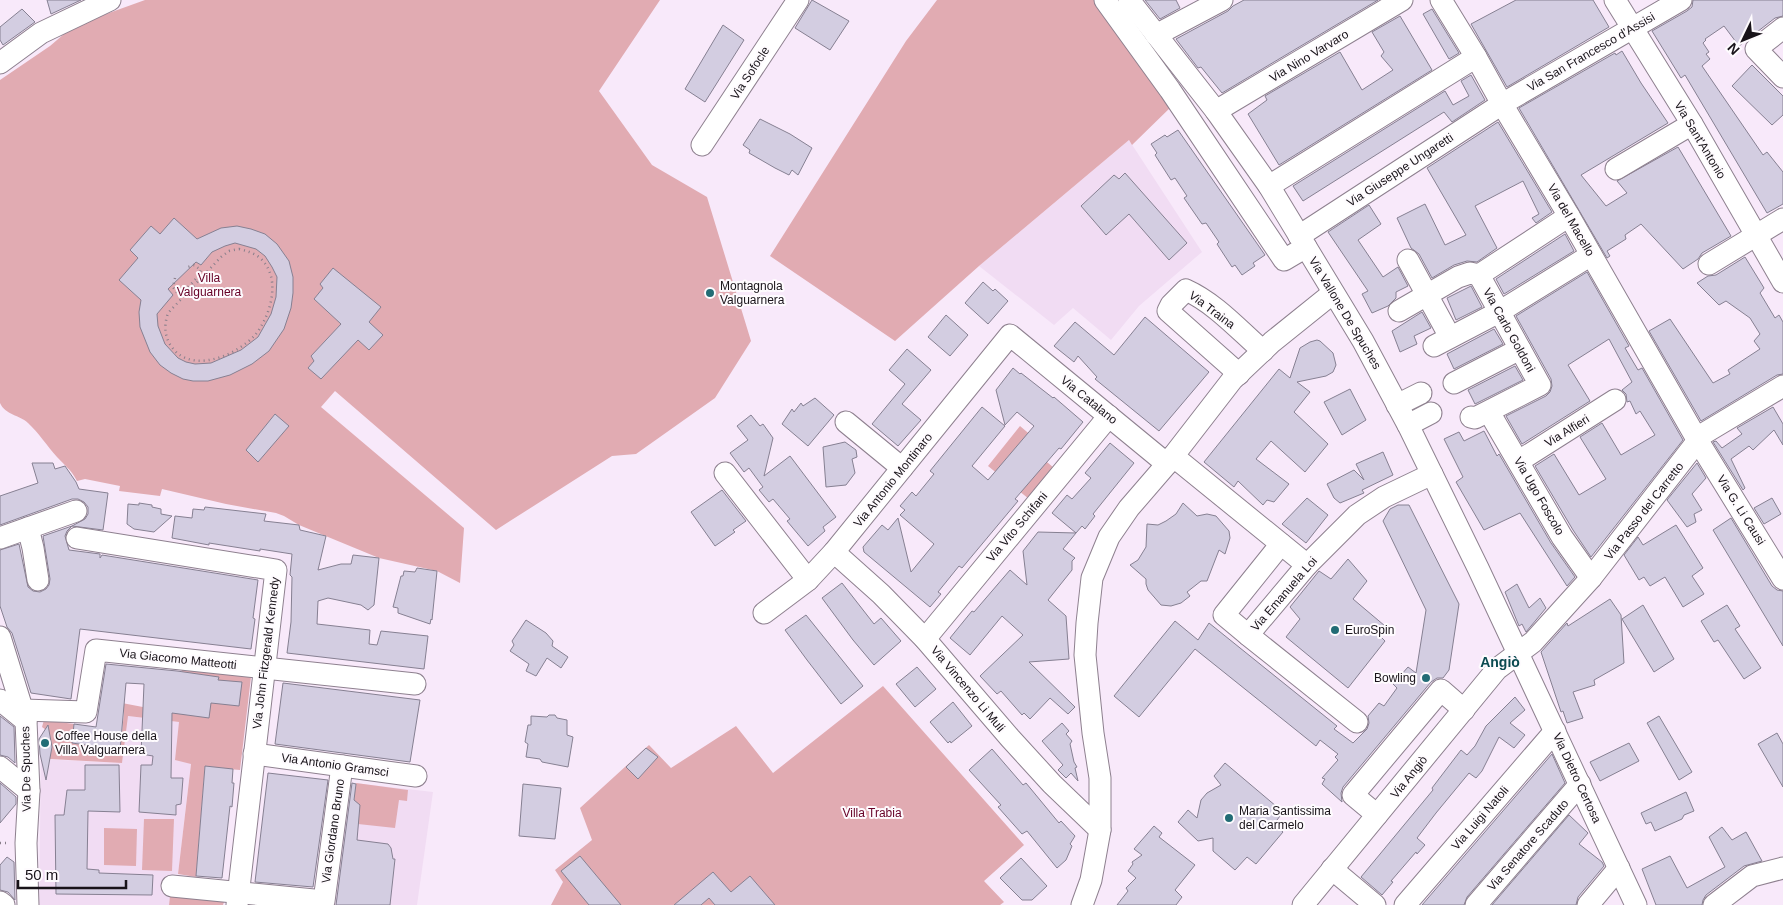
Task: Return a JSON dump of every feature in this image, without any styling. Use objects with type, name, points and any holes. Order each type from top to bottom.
[{"type":"street","points":[[0,63],[41,33],[110,0]]},
{"type":"street","name":"Via Sofocle","points":[[702,145],[798,0]]},
{"type":"street","points":[[1105,0],[1170,90],[1231,180],[1253,164]]},
{"type":"street","name":"Via Vallone De Spuches","points":[[1129,0],[1216,112],[1269,186],[1363,341],[1408,425],[1518,652]]},
{"type":"street","points":[[1156,35],[1222,0]]},
{"type":"street","name":"Via Nino Varvaro","points":[[1216,112],[1402,0]]},
{"type":"street","name":"Via del Macello","points":[[1441,0],[1569,216],[1698,441]]},
{"type":"street","name":"Via Sant'Antonio","points":[[1615,0],[1692,124],[1783,282]]},
{"type":"street","name":"Via San Francesco d'Assisi","points":[[1502,104],[1681,0]]},
{"type":"street","points":[[1783,28],[1756,48],[1783,77]]},
{"type":"street","points":[[1269,186],[1476,57]]},
{"type":"street","name":"Via Giuseppe Ungaretti","points":[[1231,180],[1284,260],[1302,242],[1502,104]]},
{"type":"street","points":[[1616,169],[1692,124]]},
{"type":"street","points":[[1399,311],[1458,277],[1470,273],[1479,275],[1569,216]]},
{"type":"street","points":[[1709,264],[1783,219]]},
{"type":"street","points":[[1408,260],[1426,295],[1442,341],[1498,312],[1591,255]]},
{"type":"street","name":"Via Carlo Goldoni","points":[[1479,275],[1540,384],[1480,414]]},
{"type":"street","name":"Via Traina","points":[[1239,374],[1168,311],[1171,305],[1186,290],[1196,294],[1213,307],[1263,351]]},
{"type":"street","points":[[1082,905],[1090,880],[1100,830],[1100,778],[1085,656],[1092,578],[1109,537],[1130,508],[1239,374],[1263,351],[1334,293]]},
{"type":"street","name":"Via Catalano","points":[[1010,335],[1109,416],[1170,460],[1307,565]]},
{"type":"street","name":"Via Antonio Montinaro","points":[[764,613],[808,580],[834,552],[1010,335]]},
{"type":"street","points":[[1454,383],[1520,349]]},
{"type":"street","name":"Via Passo del Carretto","points":[[1518,652],[1533,642],[1591,578],[1703,434],[1783,386]]},
{"type":"street","points":[[1397,405],[1421,393]]},
{"type":"street","name":"Via Alfieri","points":[[1519,461],[1615,400]]},
{"type":"street","points":[[1408,425],[1431,413]]},
{"type":"street","name":"Via Ugo Foscolo","points":[[1480,414],[1519,461],[1562,537],[1591,578]]},
{"type":"street","name":"Via Vito Schifani","points":[[925,638],[1109,416]]},
{"type":"street","points":[[846,422],[902,468]]},
{"type":"street","name":"Via G. Li Causi","points":[[1698,441],[1783,578]]},
{"type":"street","points":[[725,473],[808,580]]},
{"type":"street","name":"Via Emanuela Loi","points":[[1357,722],[1248,635],[1307,565],[1357,515],[1384,497],[1432,474]]},
{"type":"street","points":[[0,538],[76,511]]},
{"type":"street","points":[[28,528],[38,580]]},
{"type":"street","name":"Via John Fitzgerald Kennedy","points":[[77,538],[276,570],[237,899]]},
{"type":"street","points":[[1248,635],[1224,615],[1281,544]]},
{"type":"street","name":"Via Vincenzo Li Muli","points":[[834,552],[881,594],[925,638],[1052,784],[1100,830]]},
{"type":"street","name":"Via De Spuches","points":[[0,637],[24,716],[29,791],[26,843],[28,905]]},
{"type":"street","name":"Via Giacomo Matteotti","points":[[24,716],[86,712],[96,650],[415,684]]},
{"type":"street","name":"Via Angiò","points":[[1303,905],[1497,669],[1518,652]]},
{"type":"street","name":"Via Dietro Certosa","points":[[1518,652],[1636,905]]},
{"type":"street","points":[[1377,815],[1353,795],[1441,690],[1464,710]]},
{"type":"street","points":[[0,700],[24,716]]},
{"type":"street","name":"Via Luigi Natoli","points":[[1405,905],[1555,731]]},
{"type":"street","name":"Via Antonio Gramsci","points":[[254,754],[416,776]]},
{"type":"street","name":"Via Giordano Bruno","points":[[237,899],[324,901],[342,766]]},
{"type":"street","points":[[0,767],[29,791]]},
{"type":"street","name":"Via Senatore Scaduto","points":[[1476,905],[1580,784]]},
{"type":"street","points":[[1588,905],[1620,868]]},
{"type":"street","points":[[1714,905],[1752,876],[1783,868]]},
{"type":"street","points":[[1332,869],[1375,905]]},
{"type":"street","points":[[172,886],[237,899]]},
{"type":"street","points":[[0,902],[4,905]]},
{"type":"path","points":[[239,249],[250,252],[260,259],[271,274],[272,286],[269,308],[255,336],[241,348],[211,360],[194,360],[179,354],[174,349],[168,341],[165,332],[165,322],[168,313],[174,306],[229,251],[239,249]]},
{"type":"path","points":[[176,278],[173,287],[178,294],[188,288],[198,277],[201,270],[194,265],[185,268]]},
{"type":"path","points":[[0,843],[6,843]]},
{"type":"shaded area","points":[[1129,140],[1202,252],[1139,306],[1111,340],[1073,308],[1054,325],[979,266]]},
{"type":"shaded area","points":[[127,716],[179,722],[191,763],[178,874],[173,874],[169,905],[39,905],[41,759],[122,763]]},
{"type":"shaded area","points":[[346,782],[433,792],[417,905],[335,905]]},
{"type":"green space","points":[[145,0],[660,0],[599,91],[652,165],[707,197],[751,341],[715,398],[636,454],[612,456],[496,530],[335,391],[321,407],[464,528],[460,583],[437,571],[379,558],[299,525],[276,513],[162,489],[160,496],[119,491],[120,486],[85,479],[77,481],[32,427],[25,420],[5,410],[0,403],[0,80],[84,22]]},
{"type":"green space","points":[[937,0],[1097,0],[1174,104],[1132,145],[1129,140],[979,266],[895,341],[770,256],[906,41]]},
{"type":"green space","points":[[1020,426],[1040,443],[1034,451],[1054,468],[1029,499],[988,466]]},
{"type":"green space","points":[[182,669],[251,677],[240,770],[205,767],[196,877],[178,874],[191,764],[175,760],[179,722],[128,716],[122,763],[50,759],[48,733],[42,727],[44,720],[74,724],[72,743],[94,746],[94,749],[120,751],[124,713],[122,703],[148,708],[177,710]]},
{"type":"green space","name":"Villa Trabia","points":[[883,686],[1024,845],[984,881],[1004,902],[1000,905],[551,905],[563,882],[555,870],[592,840],[580,808],[649,745],[671,768],[736,726],[773,773]]},
{"type":"green space","points":[[356,783],[408,790],[407,801],[399,800],[395,828],[358,824],[354,800]]},
{"type":"green space","points":[[144,819],[174,819],[172,871],[142,870]]},
{"type":"green space","points":[[104,828],[137,829],[136,866],[104,865]]},
{"type":"green space","points":[[170,896],[224,902],[223,905],[169,905]]},
{"type":"building","points":[[47,0],[81,0],[51,14]]},
{"type":"building","points":[[812,0],[849,21],[830,50],[795,28]]},
{"type":"building","points":[[1145,0],[1176,0],[1180,8],[1160,19]]},
{"type":"building","points":[[1244,0],[1378,0],[1222,93],[1201,67],[1198,68],[1176,39],[1228,11]]},
{"type":"building","points":[[1516,0],[1593,0],[1609,27],[1507,87],[1471,24]]},
{"type":"building","points":[[1693,0],[1783,0],[1783,16],[1775,18],[1739,46],[1724,26],[1705,39],[1703,43],[1709,52],[1706,54],[1710,59],[1702,66],[1763,155],[1767,152],[1783,172],[1783,204],[1767,213],[1685,75],[1681,78],[1652,31],[1687,11],[1692,7]]},
{"type":"building","points":[[22,9],[35,22],[3,45],[0,40],[0,27]]},
{"type":"building","points":[[1432,9],[1459,53],[1449,59],[1423,14]]},
{"type":"building","points":[[1400,16],[1432,70],[1279,165],[1248,114],[1267,100],[1265,96],[1340,52],[1362,90],[1393,70],[1381,56],[1384,52],[1372,32]]},
{"type":"building","points":[[723,25],[744,40],[705,102],[685,89]]},
{"type":"building","points":[[1622,51],[1668,123],[1581,175],[1606,206],[1627,193],[1617,181],[1678,147],[1731,236],[1702,253],[1698,259],[1683,269],[1641,224],[1625,235],[1626,239],[1607,251],[1610,256],[1607,258],[1519,108],[1615,53],[1616,55]]},
{"type":"building","points":[[1752,65],[1783,96],[1783,115],[1772,125],[1732,86]]},
{"type":"building","points":[[1471,75],[1485,100],[1452,122],[1444,112],[1303,201],[1293,186],[1445,91],[1453,105],[1469,96],[1461,81]]},
{"type":"building","points":[[760,119],[790,134],[812,148],[798,175],[792,170],[789,175],[775,168],[749,153],[750,150],[743,145]]},
{"type":"building","points":[[1498,122],[1552,212],[1536,223],[1532,218],[1539,214],[1523,181],[1475,206],[1497,248],[1477,262],[1467,261],[1454,265],[1432,278],[1419,254],[1411,248],[1397,218],[1425,204],[1445,245],[1466,235],[1427,168]]},
{"type":"building","points":[[1178,130],[1265,255],[1253,263],[1255,266],[1242,275],[1235,265],[1232,267],[1217,244],[1219,242],[1206,223],[1202,224],[1184,198],[1187,196],[1175,178],[1171,180],[1155,155],[1157,153],[1151,144],[1165,135],[1167,137]]},
{"type":"building","points":[[1125,173],[1187,243],[1169,260],[1129,214],[1106,235],[1081,206],[1114,175],[1119,179]]},
{"type":"building","points":[[1369,205],[1381,224],[1358,240],[1383,277],[1398,267],[1408,286],[1396,292],[1396,298],[1388,306],[1372,313],[1362,294],[1368,291],[1328,232]]},
{"type":"building","name":"Villa Valguarnera","points":[[174,218],[197,239],[221,228],[237,226],[265,234],[277,244],[289,261],[293,277],[293,293],[291,308],[284,329],[269,351],[252,364],[230,375],[208,381],[183,379],[160,365],[150,352],[140,327],[139,312],[141,300],[119,280],[138,258],[130,250],[151,226],[160,234]],"holes":[[[235,243],[256,249],[265,256],[277,277],[276,297],[271,314],[258,337],[241,350],[211,363],[195,364],[178,358],[165,344],[158,326],[157,314],[173,295],[168,289],[196,262],[201,265],[212,252],[225,246]]]},
{"type":"building","points":[[1565,234],[1574,251],[1504,294],[1496,279]]},
{"type":"building","points":[[1745,257],[1764,288],[1760,293],[1775,318],[1779,315],[1783,322],[1783,374],[1777,375],[1701,421],[1649,331],[1670,319],[1713,383],[1730,374],[1728,370],[1760,349],[1754,341],[1760,334],[1750,318],[1726,301],[1719,305],[1697,283],[1708,276],[1716,275]]},
{"type":"building","points":[[333,268],[381,307],[369,322],[383,335],[369,350],[358,340],[321,379],[308,368],[314,361],[311,356],[341,324],[314,299],[323,288],[320,284]]},
{"type":"building","points":[[1587,272],[1629,346],[1625,348],[1638,370],[1642,368],[1683,440],[1591,557],[1535,466],[1554,454],[1579,495],[1606,479],[1580,437],[1602,423],[1621,455],[1655,435],[1640,411],[1636,414],[1630,401],[1627,402],[1626,394],[1622,390],[1632,382],[1609,339],[1568,365],[1590,401],[1522,444],[1506,416],[1546,396],[1552,386],[1551,379],[1516,316]]},
{"type":"building","points":[[983,282],[993,291],[995,289],[1008,301],[988,324],[965,303]]},
{"type":"building","points":[[1471,286],[1482,307],[1456,320],[1447,298]]},
{"type":"building","points":[[1422,312],[1431,328],[1414,336],[1417,344],[1400,352],[1392,331]]},
{"type":"building","points":[[946,315],[968,335],[950,356],[928,337]]},
{"type":"building","points":[[1145,317],[1209,372],[1159,431],[1095,379],[1097,377],[1078,356],[1074,362],[1054,346],[1075,322],[1114,355]]},
{"type":"building","points":[[1494,329],[1503,344],[1454,369],[1447,354]]},
{"type":"building","points":[[1317,340],[1333,353],[1336,365],[1333,372],[1326,376],[1297,382],[1310,392],[1294,412],[1328,444],[1305,472],[1271,441],[1256,459],[1289,484],[1274,502],[1267,500],[1263,505],[1238,481],[1234,487],[1204,462],[1279,369],[1290,378],[1300,348]]},
{"type":"building","points":[[907,349],[931,370],[902,404],[921,420],[898,446],[872,424],[905,384],[889,370]]},
{"type":"building","points":[[1515,366],[1523,380],[1475,404],[1468,390]]},
{"type":"building","points":[[1013,368],[1054,397],[1083,422],[1015,499],[1018,501],[962,568],[959,566],[938,592],[941,594],[930,607],[864,552],[863,547],[882,525],[888,530],[898,518],[911,572],[934,544],[900,515],[905,510],[900,506],[912,492],[916,496],[934,474],[930,471],[982,407],[1005,426],[972,466],[988,480],[1034,426],[1017,412],[1005,425],[996,390]]},
{"type":"building","points":[[1350,389],[1366,420],[1342,435],[1324,402]]},
{"type":"building","points":[[815,398],[834,415],[808,446],[782,424],[792,409],[794,412],[801,403],[803,406]]},
{"type":"building","points":[[1773,407],[1783,424],[1783,445],[1774,430],[1753,450],[1749,446],[1731,459],[1745,488],[1743,490],[1713,442],[1716,441],[1722,448],[1742,434],[1737,428]]},
{"type":"building","points":[[275,414],[289,426],[258,462],[246,450]]},
{"type":"building","points":[[751,415],[760,426],[763,424],[773,438],[764,476],[790,456],[836,517],[823,527],[825,531],[808,546],[787,521],[790,519],[773,499],[769,502],[759,490],[763,487],[749,468],[744,472],[730,453],[748,440],[737,426]]},
{"type":"building","points":[[1484,431],[1497,456],[1499,454],[1551,543],[1575,577],[1567,586],[1520,513],[1484,530],[1456,482],[1463,477],[1444,439],[1459,432],[1464,441]]},
{"type":"building","points":[[845,442],[856,450],[857,457],[852,459],[855,473],[846,485],[826,487],[823,447]]},
{"type":"building","points":[[1110,443],[1134,463],[1093,514],[1095,516],[1085,529],[1082,526],[1076,533],[1052,513],[1067,495],[1072,499],[1091,478],[1085,473]]},
{"type":"building","points":[[1383,452],[1393,475],[1362,490],[1364,493],[1340,503],[1334,498],[1327,484],[1354,470],[1364,480],[1356,464]]},
{"type":"building","points":[[32,463],[53,463],[55,469],[65,466],[79,489],[108,493],[103,530],[72,526],[85,519],[88,514],[88,507],[78,499],[72,499],[0,525],[0,496],[38,483]]},
{"type":"building","points":[[1697,463],[1706,478],[1692,494],[1702,510],[1694,514],[1696,522],[1687,527],[1667,500]]},
{"type":"building","points":[[722,490],[746,521],[733,530],[735,532],[715,546],[691,512]]},
{"type":"building","points":[[1307,498],[1328,515],[1306,543],[1282,524]]},
{"type":"building","points":[[1772,498],[1781,514],[1764,524],[1754,508]]},
{"type":"building","points":[[139,503],[152,505],[152,507],[161,509],[161,514],[172,516],[154,532],[134,529],[127,524],[128,504],[139,505]]},
{"type":"building","points":[[1183,503],[1197,516],[1207,514],[1216,516],[1229,531],[1230,538],[1225,554],[1219,550],[1207,581],[1201,581],[1187,592],[1190,596],[1181,603],[1171,606],[1161,605],[1148,590],[1146,579],[1130,565],[1138,560],[1146,547],[1147,524],[1158,525],[1166,521],[1176,514]]},
{"type":"building","points":[[1398,505],[1409,505],[1459,604],[1449,670],[1443,678],[1437,678],[1431,682],[1343,787],[1341,793],[1342,802],[1322,784],[1325,779],[1322,778],[1338,760],[1335,757],[1338,754],[1320,740],[1316,746],[1195,649],[1139,717],[1114,696],[1175,621],[1198,640],[1209,623],[1337,726],[1334,729],[1353,743],[1367,729],[1369,723],[1368,716],[1379,703],[1384,706],[1397,688],[1393,684],[1408,667],[1416,673],[1426,610],[1383,521],[1390,509]]},
{"type":"building","points":[[205,507],[266,514],[264,521],[299,525],[300,530],[326,536],[318,570],[341,564],[351,564],[353,555],[379,558],[374,605],[368,610],[361,605],[328,598],[318,601],[317,624],[370,630],[369,644],[377,645],[381,631],[428,636],[424,669],[287,653],[291,622],[292,577],[290,575],[292,554],[209,543],[209,545],[172,538],[175,516],[192,518],[193,509],[204,510]]},
{"type":"building","points":[[1731,518],[1772,586],[1777,590],[1783,591],[1783,646],[1713,530]]},
{"type":"building","points":[[1676,525],[1703,568],[1692,576],[1704,594],[1683,607],[1665,577],[1650,586],[1644,577],[1639,580],[1624,555],[1638,537],[1643,545]]},
{"type":"building","points":[[72,526],[65,536],[69,550],[100,554],[100,558],[102,555],[258,580],[251,649],[80,629],[71,699],[31,693],[12,633],[7,627],[0,606],[0,550],[19,544],[28,587],[33,591],[40,592],[46,589],[50,579],[43,536]]},
{"type":"building","points":[[1038,532],[1076,533],[1063,549],[1075,558],[1072,561],[1072,570],[1048,600],[1066,616],[1069,659],[1029,662],[1075,707],[1068,714],[1050,698],[1030,719],[1024,713],[1022,715],[1001,691],[997,694],[980,676],[1023,635],[1002,616],[970,655],[950,638],[1010,570],[1027,585],[1023,551]]},
{"type":"building","points":[[1348,559],[1367,581],[1353,599],[1385,626],[1378,634],[1385,641],[1348,688],[1286,637],[1300,619],[1290,607],[1319,571],[1331,579]]},
{"type":"building","points":[[417,568],[437,571],[430,624],[398,613],[398,608],[393,607],[404,571],[415,572]]},
{"type":"building","points":[[842,583],[874,624],[881,618],[901,641],[874,665],[822,598]]},
{"type":"building","points":[[1517,584],[1529,608],[1540,598],[1546,608],[1526,632],[1522,624],[1519,626],[1505,592]]},
{"type":"building","points":[[1610,599],[1621,615],[1624,663],[1594,680],[1595,685],[1573,692],[1583,718],[1567,723],[1563,711],[1561,712],[1541,652],[1567,623],[1568,626]]},
{"type":"building","points":[[1643,605],[1674,659],[1654,672],[1622,619]]},
{"type":"building","points":[[1727,605],[1740,626],[1735,629],[1761,668],[1744,679],[1718,640],[1714,642],[1701,621]]},
{"type":"building","points":[[806,615],[863,686],[841,704],[785,630]]},
{"type":"building","points":[[526,620],[546,633],[553,641],[552,646],[568,657],[561,668],[547,658],[536,676],[526,671],[529,664],[510,651],[514,645],[512,641]]},
{"type":"building","points":[[106,664],[177,671],[219,677],[218,680],[242,682],[239,706],[211,703],[209,718],[172,713],[171,778],[183,778],[181,804],[176,805],[176,815],[139,812],[141,765],[152,765],[153,756],[141,754],[144,684],[126,683],[120,750],[72,743],[74,724],[96,727]]},
{"type":"building","points":[[917,667],[936,689],[915,707],[896,684]]},
{"type":"building","points":[[283,683],[420,700],[410,762],[275,744]]},
{"type":"building","points":[[1515,697],[1525,710],[1510,723],[1525,735],[1514,748],[1499,737],[1482,771],[1476,778],[1469,773],[1436,813],[1417,838],[1425,845],[1417,854],[1416,852],[1391,881],[1393,882],[1382,895],[1361,877],[1433,790],[1432,788],[1461,750],[1467,755],[1475,746],[1486,726]]},
{"type":"building","points":[[953,702],[972,726],[951,743],[950,741],[948,743],[930,722]]},
{"type":"building","points":[[555,715],[557,718],[567,720],[567,735],[573,737],[568,767],[526,757],[528,744],[525,742],[528,725],[531,725],[531,716],[547,717]]},
{"type":"building","points":[[0,716],[14,727],[15,763],[8,757],[0,755]]},
{"type":"building","points":[[1659,716],[1692,772],[1679,780],[1647,723]]},
{"type":"building","points":[[1062,723],[1069,731],[1066,734],[1072,741],[1070,744],[1077,767],[1075,768],[1078,781],[1071,773],[1066,778],[1058,770],[1063,765],[1042,741]]},
{"type":"building","name":"Coffee House della Villa Valguarnera","points":[[48,725],[52,747],[46,780],[40,754],[39,739]]},
{"type":"building","points":[[1777,733],[1783,744],[1783,787],[1758,744]]},
{"type":"building","points":[[1629,743],[1639,761],[1600,781],[1590,762]]},
{"type":"building","points":[[646,748],[658,757],[638,779],[626,767]]},
{"type":"building","points":[[992,749],[1023,785],[1026,783],[1059,823],[1061,821],[1075,836],[1070,844],[1072,846],[1066,860],[1057,868],[1027,831],[1022,834],[998,807],[1001,805],[969,770]]},
{"type":"building","points":[[1552,754],[1565,783],[1467,897],[1464,905],[1422,905]]},
{"type":"building","name":"Maria Santissima del Carmelo","points":[[1225,763],[1283,812],[1274,824],[1283,832],[1256,864],[1247,857],[1235,870],[1213,851],[1213,838],[1198,841],[1178,822],[1188,810],[1197,818],[1201,800],[1207,793],[1221,785],[1214,776]]},
{"type":"building","points":[[85,765],[119,765],[120,812],[88,811],[87,869],[99,870],[99,873],[153,875],[152,895],[56,894],[55,815],[64,815],[67,790],[85,790]]},
{"type":"building","points":[[205,766],[233,769],[232,807],[230,806],[222,878],[196,876]]},
{"type":"building","points":[[268,773],[328,780],[313,887],[255,882]]},
{"type":"building","points":[[0,783],[16,797],[16,804],[0,823]]},
{"type":"building","points":[[352,783],[356,784],[354,800],[360,805],[357,840],[388,844],[391,848],[393,859],[395,859],[390,905],[336,905]]},
{"type":"building","points":[[523,784],[561,788],[555,839],[519,836]]},
{"type":"building","points":[[1686,792],[1694,811],[1684,815],[1682,819],[1655,831],[1651,822],[1646,824],[1641,813]]},
{"type":"building","points":[[1569,815],[1588,833],[1579,844],[1602,862],[1604,866],[1578,897],[1576,905],[1492,905]]},
{"type":"building","points":[[1154,826],[1162,833],[1159,837],[1195,865],[1175,890],[1182,897],[1176,905],[1117,905],[1128,891],[1126,888],[1136,878],[1128,871],[1133,864],[1132,862],[1142,855],[1134,849]]},
{"type":"building","points":[[1722,827],[1732,840],[1746,832],[1762,861],[1744,866],[1706,895],[1702,905],[1656,905],[1642,869],[1670,856],[1687,888],[1725,867],[1709,837]]},
{"type":"building","points":[[580,856],[621,905],[589,905],[561,871]]},
{"type":"building","points":[[7,857],[14,862],[15,900],[8,892],[0,890],[0,865]]},
{"type":"building","points":[[1021,858],[1047,886],[1032,900],[1022,900],[1000,878]]},
{"type":"building","points":[[713,872],[731,892],[750,876],[775,905],[715,905],[709,898],[701,905],[674,905]]},
{"type":"place","name":"Montagnola Valguarnera","points":[[710,293]]},
{"type":"place","name":"EuroSpin","points":[[1335,630]]},
{"type":"place","name":"Bowling","points":[[1426,678]]},
{"type":"place","name":"Coffee House della Villa Valguarnera","points":[[45,743]]},
{"type":"place","name":"Maria Santissima del Carmelo","points":[[1229,818]]},
{"type":"district","name":"Angiò","points":[[1500,662]]}]
